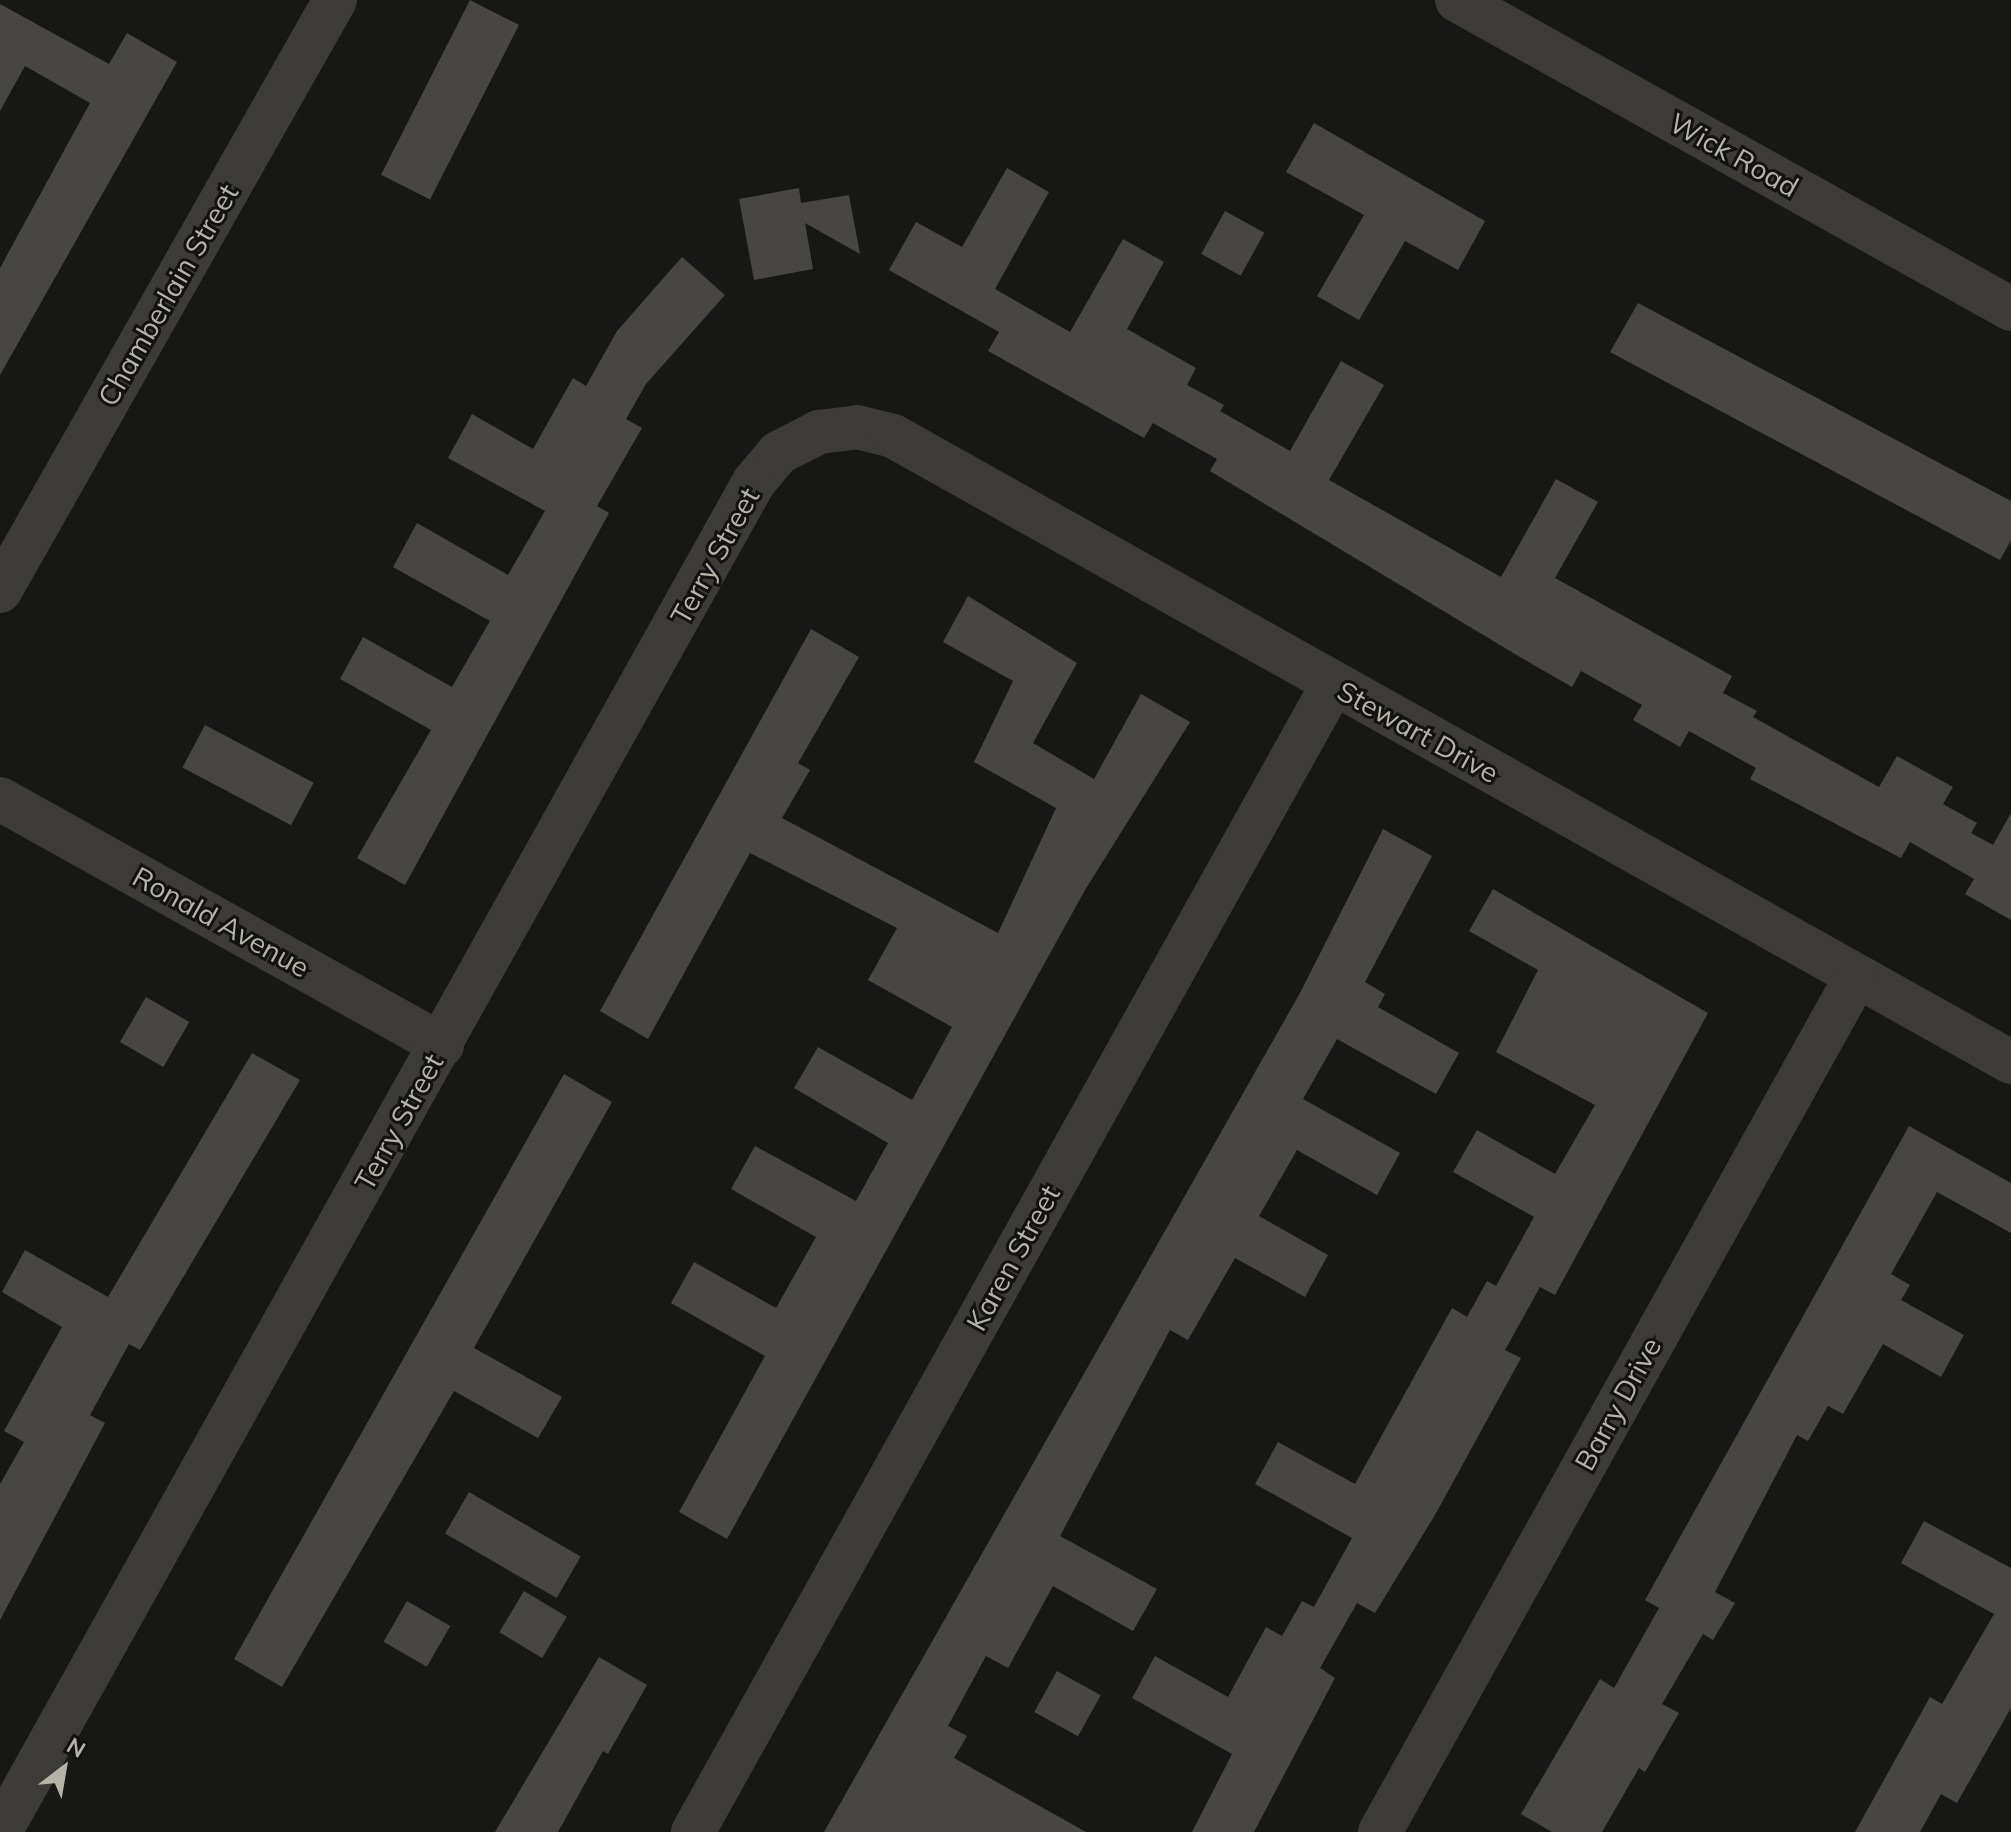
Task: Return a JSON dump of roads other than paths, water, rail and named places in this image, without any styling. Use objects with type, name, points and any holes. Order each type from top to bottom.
[{"type":"street","name":"Chamberlain Street","points":[[0,591],[335,0]]},
{"type":"street","name":"Wick Road","points":[[1457,0],[2011,309]]},
{"type":"street","name":"Stewart Drive","points":[[819,432],[857,427],[893,436],[2011,1062]]},
{"type":"street","name":"Terry Street","points":[[0,1832],[754,482],[778,453],[819,432]]},
{"type":"street","name":"Karen Street","points":[[693,1832],[1333,684]]},
{"type":"street","name":"Ronald Avenue","points":[[0,799],[442,1045]]},
{"type":"street","name":"Barry Drive","points":[[1380,1832],[1856,977]]}]
